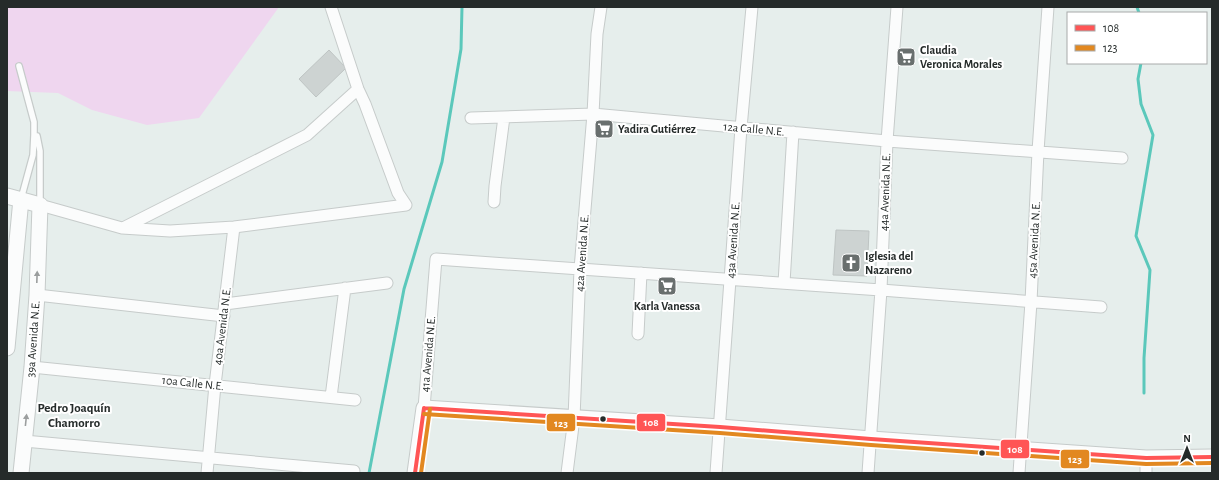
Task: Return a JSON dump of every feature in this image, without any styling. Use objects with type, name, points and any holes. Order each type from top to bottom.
[{"type":"street","points":[[14,198],[122,228],[170,231],[234,227],[406,205],[398,193],[358,89],[331,7]]},
{"type":"street","name":"42a Avenida N.E.","points":[[567,473],[574,418],[580,269],[593,114],[597,34],[601,7]]},
{"type":"street","name":"43a Avenida N.E.","points":[[716,473],[752,7]]},
{"type":"street","name":"44a Avenida N.E.","points":[[868,473],[881,290],[887,141],[897,7]]},
{"type":"street","name":"45a Avenida N.E.","points":[[1019,473],[1022,450],[1038,151],[1048,7]]},
{"type":"street","points":[[122,228],[307,135],[358,89]]},
{"type":"street","name":"12a Calle N.E.","points":[[471,118],[593,114],[887,141],[1122,158]]},
{"type":"street","points":[[494,202],[504,117]]},
{"type":"street","points":[[784,283],[793,132]]},
{"type":"street","name":"39a Avenida N.E.","points":[[7,348],[10,295],[15,258],[14,198]]},
{"type":"street","name":"39a Avenida N.E.","points":[[21,473],[32,367],[37,295],[40,205]]},
{"type":"street","name":"40a Avenida N.E.","points":[[207,473],[215,385],[234,227]]},
{"type":"street","points":[[7,235],[15,258]]},
{"type":"street","name":"41a Avenida N.E.","points":[[415,473],[424,408],[436,259],[580,269]]},
{"type":"street","points":[[580,269],[1101,307]]},
{"type":"street","points":[[638,334],[641,273]]},
{"type":"street","points":[[225,304],[387,283]]},
{"type":"street","points":[[331,397],[345,288]]},
{"type":"street","points":[[37,295],[224,316]]},
{"type":"street","name":"10a Calle N.E.","points":[[32,367],[355,400]]},
{"type":"street","points":[[424,408],[720,427],[1022,450],[1146,466],[1212,457]]},
{"type":"street","points":[[24,441],[354,472]]},
{"type":"lane","points":[[19,66],[40,151],[40,205]]},
{"type":"lane","points":[[14,198],[33,155],[34,122]]},
{"type":"shaded area","points":[[7,7],[279,7],[199,118],[147,125],[92,110],[58,93],[7,91]]},
{"type":"building","points":[[329,50],[346,68],[316,97],[299,79]]},
{"type":"building","points":[[836,230],[869,231],[867,276],[833,275]]},
{"type":"waterway","points":[[369,473],[404,289],[442,162],[461,49],[462,7]]},
{"type":"waterway","points":[[1137,7],[1139,12]]},
{"type":"waterway","points":[[1141,64],[1138,79],[1141,104],[1153,135],[1136,236],[1150,270],[1144,358],[1144,393]]},
{"type":"transit line","name":"108","points":[[424,408],[720,427],[1146,458],[1212,457]]},
{"type":"transit line","name":"108","points":[[415,473],[424,408]]},
{"type":"transit line","name":"123","points":[[421,473],[430,409]]},
{"type":"transit line","name":"123","points":[[424,414],[720,433],[1146,464],[1212,463]]},
{"type":"place","name":"Claudia Veronica Morales","points":[[906,57]]},
{"type":"place","name":"Yadira Gutiérrez","points":[[604,129]]},
{"type":"place","name":"Iglesia del Nazareno","points":[[851,263]]},
{"type":"place","name":"Karla Vanessa","points":[[667,286]]},
{"type":"district","name":"Pedro Joaquín Chamorro","points":[[74,416]]}]
